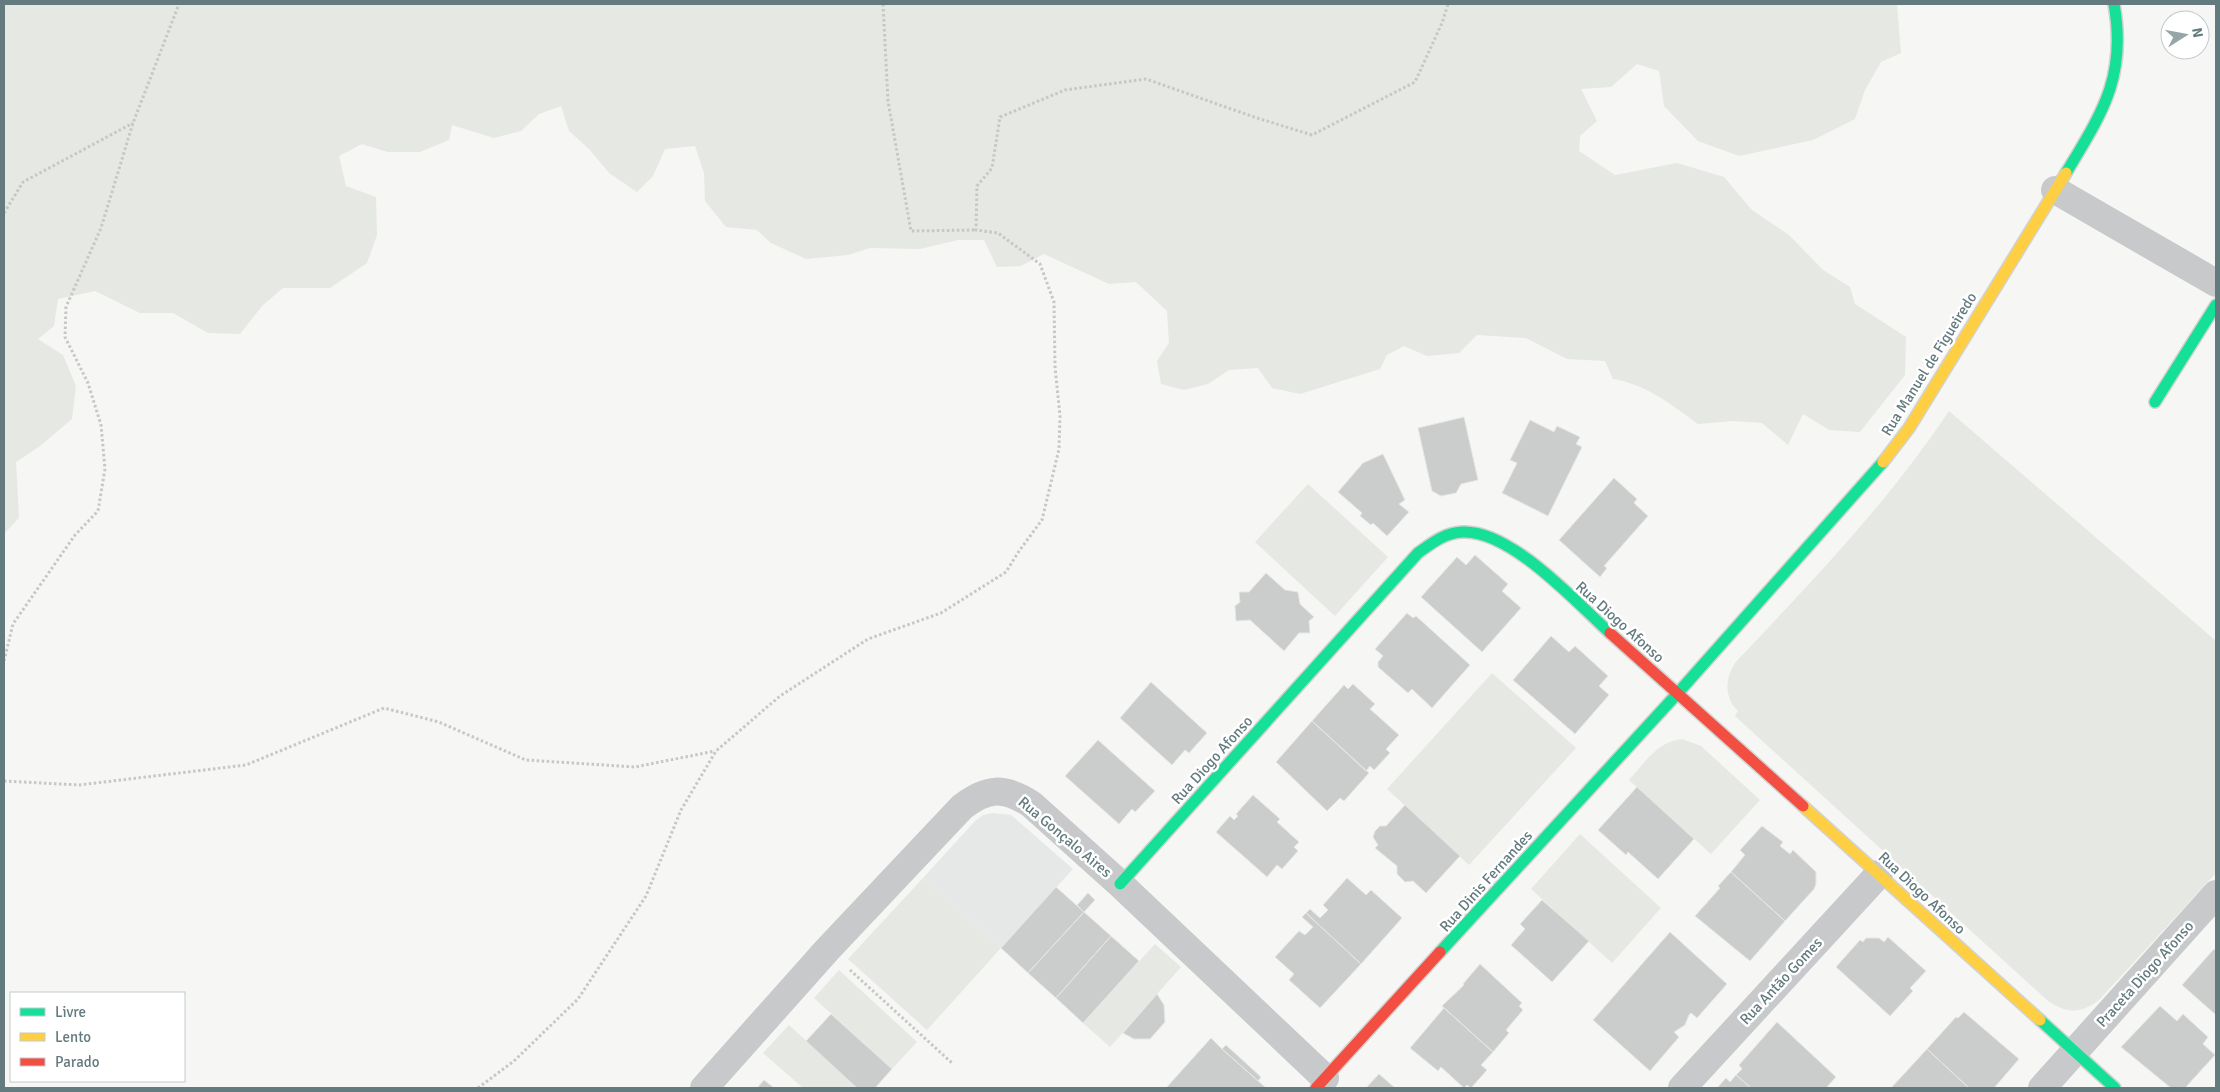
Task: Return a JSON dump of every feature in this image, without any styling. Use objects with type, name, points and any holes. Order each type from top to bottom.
[{"type":"street","name":"Rua Manuel de Figueiredo","points":[[1677,694],[1869,479],[1909,428],[2098,122],[2117,74],[2120,47],[2114,4]]},
{"type":"street","points":[[2055,190],[2216,283]]},
{"type":"street","points":[[2156,402],[2216,305]]},
{"type":"street","name":"Rua Diogo Afonso","points":[[1120,884],[1418,553],[1438,539],[1460,532],[1481,533],[1503,540],[1527,558],[2114,1088]]},
{"type":"street","name":"Rua Dinis Fernandes","points":[[1321,1083],[1677,694]]},
{"type":"street","name":"Rua Gonçalo Aires","points":[[704,1088],[827,950],[962,807],[976,796],[996,790],[1017,795],[1031,804],[1120,884],[1321,1083]]},
{"type":"street","name":"Rua Antão Gomes","points":[[1682,1088],[1879,874]]},
{"type":"street","name":"Praceta Diogo Afonso","points":[[2042,1088],[2216,894]]},
{"type":"path","points":[[4,661],[13,624],[75,535],[98,510],[105,469],[102,425],[88,383],[65,338],[66,307],[100,228],[133,123],[179,4]]},
{"type":"path","points":[[478,1088],[514,1061],[578,999],[646,896],[680,810],[716,751],[780,696],[868,639],[941,613],[1006,572],[1042,520],[1059,450],[1060,416],[1055,367],[1054,302],[1040,264],[998,233],[976,230],[911,231],[888,101],[883,4]]},
{"type":"path","points":[[976,230],[977,186],[992,168],[1000,116],[1065,90],[1146,79],[1254,117],[1312,134],[1415,82],[1442,23],[1448,4]]},
{"type":"path","points":[[4,213],[23,182],[133,123]]},
{"type":"path","points":[[4,781],[79,785],[246,765],[384,708],[439,722],[526,760],[635,767],[716,751]]},
{"type":"path","points":[[827,950],[952,1063]]},
{"type":"shaded area","points":[[4,4],[1897,4],[1901,53],[1881,62],[1865,90],[1855,119],[1813,140],[1739,156],[1698,141],[1664,106],[1659,71],[1637,64],[1611,87],[1581,89],[1597,121],[1580,136],[1579,151],[1615,175],[1677,163],[1724,177],[1752,210],[1789,235],[1823,270],[1850,287],[1855,304],[1906,337],[1905,375],[1860,432],[1829,430],[1803,414],[1788,445],[1762,423],[1733,421],[1698,424],[1648,390],[1613,379],[1605,361],[1567,359],[1526,338],[1477,335],[1459,353],[1427,356],[1404,346],[1387,355],[1380,369],[1300,394],[1272,388],[1258,368],[1229,370],[1208,384],[1184,390],[1161,384],[1157,361],[1169,343],[1167,311],[1136,282],[1109,284],[1044,254],[1021,266],[997,267],[984,240],[958,240],[920,249],[870,248],[848,255],[806,259],[771,243],[757,230],[726,227],[705,201],[704,173],[695,146],[665,149],[653,176],[637,192],[609,173],[589,149],[569,131],[561,106],[539,114],[521,131],[494,138],[452,125],[449,140],[420,152],[388,152],[362,144],[339,156],[346,186],[376,197],[377,235],[367,263],[330,288],[283,288],[263,305],[240,334],[208,333],[173,313],[140,313],[95,291],[58,299],[54,326],[38,339],[63,355],[76,386],[72,419],[40,446],[16,462],[19,518],[4,534]]},
{"type":"shaded area","points":[[1949,411],[2216,641],[2216,873],[2100,999],[2081,1010],[2060,1008],[2047,1000],[1735,716],[1738,711],[1733,706],[1728,694],[1729,675],[1735,663],[1848,541],[1900,478]]},
{"type":"shaded area","points":[[1308,484],[1388,557],[1335,616],[1255,542]]},
{"type":"shaded area","points":[[1492,673],[1576,748],[1469,865],[1387,789]]},
{"type":"shaded area","points":[[1682,739],[1701,746],[1760,800],[1711,854],[1629,780],[1658,749],[1665,744]]},
{"type":"shaded area","points":[[993,813],[1011,815],[1073,869],[1001,948],[923,878],[975,821],[983,815]]},
{"type":"shaded area","points":[[1580,834],[1661,908],[1612,963],[1531,889]]},
{"type":"shaded area","points":[[923,878],[1001,948],[927,1030],[848,959]]},
{"type":"shaded area","points":[[1155,944],[1181,967],[1110,1047],[1083,1023]]},
{"type":"shaded area","points":[[839,970],[917,1042],[892,1069],[814,998]]},
{"type":"shaded area","points":[[789,1025],[857,1088],[803,1088],[763,1053]]},
{"type":"building","points":[[1464,417],[1478,480],[1461,484],[1456,493],[1441,496],[1432,491],[1418,428]]},
{"type":"building","points":[[1530,420],[1554,432],[1557,426],[1580,437],[1576,444],[1582,447],[1548,516],[1502,493],[1517,463],[1510,460]]},
{"type":"building","points":[[1383,454],[1405,500],[1399,504],[1409,512],[1387,536],[1373,523],[1371,525],[1360,516],[1362,513],[1338,492],[1363,463]]},
{"type":"building","points":[[1614,478],[1637,499],[1634,503],[1648,516],[1604,566],[1607,568],[1600,577],[1559,540]]},
{"type":"building","points":[[1475,555],[1508,584],[1502,591],[1521,608],[1482,652],[1421,597],[1457,557],[1466,565]]},
{"type":"building","points":[[1266,573],[1285,590],[1298,592],[1300,604],[1314,617],[1309,621],[1310,633],[1299,633],[1284,651],[1250,620],[1236,621],[1235,606],[1240,602],[1239,592],[1249,592]]},
{"type":"building","points":[[1407,613],[1413,618],[1416,616],[1470,665],[1432,708],[1412,689],[1408,693],[1378,667],[1378,662],[1383,656],[1375,649]]},
{"type":"building","points":[[1551,636],[1569,652],[1575,646],[1608,676],[1599,686],[1609,695],[1575,734],[1513,680]]},
{"type":"building","points":[[1151,682],[1207,733],[1189,753],[1185,750],[1172,765],[1120,718]]},
{"type":"building","points":[[1353,684],[1375,704],[1370,709],[1399,735],[1386,749],[1390,753],[1374,770],[1370,766],[1366,771],[1312,721],[1344,685],[1348,689]]},
{"type":"building","points":[[1312,721],[1369,773],[1344,801],[1340,798],[1327,811],[1276,762]]},
{"type":"building","points":[[1098,740],[1155,791],[1135,812],[1132,809],[1119,824],[1065,776]]},
{"type":"building","points":[[1637,787],[1694,839],[1658,879],[1628,852],[1626,855],[1598,830]]},
{"type":"building","points":[[1253,795],[1280,819],[1277,822],[1299,842],[1294,847],[1298,851],[1282,869],[1277,865],[1267,877],[1216,832],[1230,816],[1234,820],[1238,816],[1236,814]]},
{"type":"building","points":[[1405,805],[1460,856],[1426,893],[1413,881],[1405,882],[1397,874],[1397,866],[1375,848],[1378,845],[1373,837],[1375,831],[1380,826],[1386,826]]},
{"type":"building","points":[[1762,826],[1783,842],[1780,846],[1790,854],[1793,850],[1816,872],[1814,889],[1785,921],[1731,872],[1745,855],[1740,850]]},
{"type":"building","points":[[1731,872],[1785,921],[1750,961],[1695,916],[1720,888],[1718,886]]},
{"type":"building","points":[[1347,878],[1366,895],[1371,890],[1402,918],[1361,964],[1306,913],[1310,909],[1320,918],[1328,910],[1323,905]]},
{"type":"building","points":[[1056,887],[1084,912],[1028,973],[1001,948]]},
{"type":"building","points":[[1088,893],[1095,900],[1084,912],[1077,905]]},
{"type":"building","points":[[1542,900],[1589,941],[1552,982],[1511,945],[1525,929],[1520,924]]},
{"type":"building","points":[[1084,912],[1111,936],[1056,998],[1028,973]]},
{"type":"building","points":[[1306,913],[1361,964],[1320,1008],[1289,980],[1294,974],[1275,957],[1299,931],[1305,935],[1313,927],[1302,917]]},
{"type":"building","points":[[1670,932],[1727,984],[1697,1018],[1691,1013],[1689,1015],[1685,1025],[1674,1032],[1679,1037],[1650,1071],[1593,1020]]},
{"type":"building","points":[[1111,936],[1139,961],[1083,1023],[1056,998]]},
{"type":"building","points":[[1888,937],[1926,971],[1910,988],[1913,991],[1890,1016],[1836,967],[1860,940],[1863,942],[1866,938],[1879,938],[1884,942]]},
{"type":"building","points":[[2214,949],[2216,951],[2216,1015],[2182,985]]},
{"type":"building","points":[[1480,964],[1522,1003],[1519,1006],[1523,1010],[1506,1030],[1509,1033],[1493,1052],[1442,1006],[1464,985]]},
{"type":"building","points":[[1157,994],[1164,1005],[1165,1022],[1150,1039],[1134,1039],[1123,1033]]},
{"type":"building","points":[[2160,1006],[2177,1021],[2183,1014],[2208,1037],[2203,1044],[2215,1055],[2185,1088],[2171,1088],[2121,1047]]},
{"type":"building","points":[[1444,1008],[1493,1052],[1481,1065],[1487,1070],[1471,1088],[1467,1085],[1464,1088],[1441,1067],[1438,1071],[1410,1048]]},
{"type":"building","points":[[1964,1012],[2019,1059],[1994,1088],[1969,1088],[1927,1049],[1956,1017],[1958,1018]]},
{"type":"building","points":[[831,1014],[892,1069],[875,1088],[857,1088],[806,1041]]},
{"type":"building","points":[[1777,1022],[1836,1077],[1826,1088],[1751,1088],[1736,1075],[1742,1069],[1739,1065]]},
{"type":"building","points":[[1211,1038],[1222,1049],[1266,1088],[1166,1088]]},
{"type":"building","points":[[1226,1045],[1261,1077],[1258,1081],[1222,1049]]},
{"type":"building","points":[[1927,1049],[1969,1088],[1891,1088]]},
{"type":"building","points":[[1379,1074],[1395,1088],[1366,1088]]},
{"type":"building","points":[[1736,1075],[1751,1088],[1717,1088],[1726,1078],[1730,1082]]},
{"type":"building","points":[[764,1080],[774,1088],[757,1088]]},
{"type":"traffic: fast","points":[[2066,173],[2091,132],[2114,74],[2117,53],[2114,4]]},
{"type":"traffic: fast","points":[[2155,402],[2216,305]]},
{"type":"traffic: fast","points":[[1440,952],[1677,694],[1883,462]]},
{"type":"traffic: fast","points":[[1120,884],[1418,553],[1438,539],[1462,532],[1481,534],[1501,542],[1521,554],[1541,570],[1610,633]]},
{"type":"traffic: fast","points":[[2040,1020],[2115,1088]]},
{"type":"traffic: slow","points":[[1883,462],[1909,428],[2066,173]]},
{"type":"traffic: slow","points":[[1803,806],[2040,1020]]},
{"type":"traffic: jam","points":[[1610,633],[1803,806]]},
{"type":"traffic: jam","points":[[1316,1088],[1440,952]]}]
